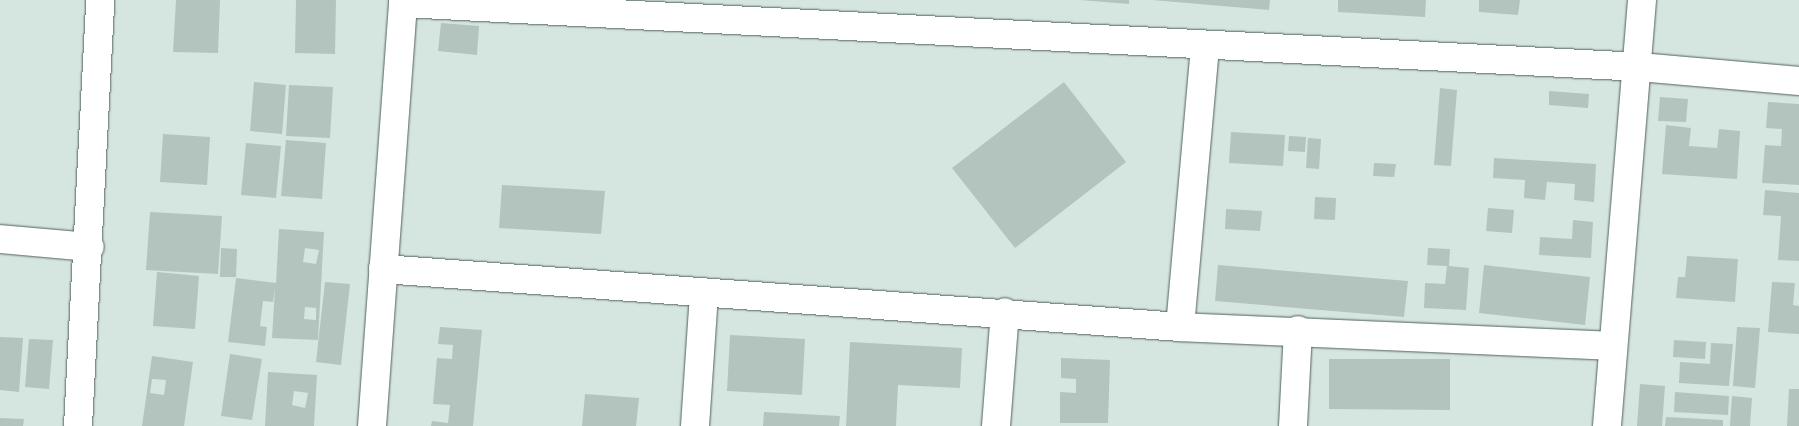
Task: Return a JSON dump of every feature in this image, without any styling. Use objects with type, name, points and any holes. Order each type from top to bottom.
[{"type":"street","points":[[78,426],[90,247],[100,0]]},
{"type":"street","points":[[1607,426],[1639,67],[1642,0]]},
{"type":"street","points":[[372,426],[403,1],[1639,67],[1799,82]]},
{"type":"street","points":[[1180,327],[1205,44]]},
{"type":"street","points":[[0,239],[90,247]]},
{"type":"street","points":[[383,269],[704,293],[1005,312],[1180,327],[1298,330],[1613,346]]},
{"type":"street","points":[[696,426],[704,293]]},
{"type":"street","points":[[996,426],[1005,312]]},
{"type":"street","points":[[1293,426],[1298,330]]},
{"type":"building","points":[[176,0],[220,0],[218,53],[173,52]]},
{"type":"building","points":[[296,0],[336,0],[335,54],[295,53]]},
{"type":"building","points":[[1080,0],[1129,0],[1129,4]]},
{"type":"building","points":[[1152,0],[1270,0],[1269,10]]},
{"type":"building","points":[[1338,0],[1426,0],[1425,17],[1338,12]]},
{"type":"building","points":[[1479,0],[1520,0],[1518,15],[1479,12]]},
{"type":"building","points":[[441,23],[479,26],[477,55],[438,51]]},
{"type":"building","points":[[254,82],[286,85],[282,134],[250,131]]},
{"type":"building","points":[[1064,82],[1126,162],[1015,248],[952,168]]},
{"type":"building","points":[[289,85],[333,87],[330,138],[286,136]]},
{"type":"building","points":[[1440,88],[1457,90],[1451,166],[1434,165]]},
{"type":"building","points":[[1549,91],[1589,94],[1588,108],[1549,105]]},
{"type":"building","points":[[1660,97],[1688,99],[1686,122],[1658,121]]},
{"type":"building","points":[[1768,102],[1799,104],[1799,185],[1762,183],[1765,145],[1781,146],[1782,129],[1766,128]]},
{"type":"building","points":[[1666,125],[1691,128],[1689,146],[1717,148],[1719,129],[1740,131],[1737,179],[1662,174]]},
{"type":"building","points":[[1231,132],[1285,135],[1283,166],[1229,163]]},
{"type":"building","points":[[163,134],[210,137],[207,185],[160,182]]},
{"type":"building","points":[[1289,136],[1306,137],[1305,152],[1288,151]]},
{"type":"building","points":[[1308,138],[1321,139],[1319,169],[1306,168]]},
{"type":"building","points":[[286,140],[326,143],[322,199],[281,196]]},
{"type":"building","points":[[246,143],[281,146],[276,198],[241,195]]},
{"type":"building","points":[[1494,158],[1596,164],[1594,202],[1574,200],[1575,184],[1547,182],[1545,200],[1524,198],[1525,180],[1493,178]]},
{"type":"building","points":[[1374,163],[1396,164],[1394,177],[1373,176]]},
{"type":"building","points":[[502,185],[605,191],[601,234],[499,228]]},
{"type":"building","points":[[1765,190],[1799,193],[1799,261],[1778,260],[1781,216],[1763,215]]},
{"type":"building","points":[[1315,197],[1336,198],[1335,220],[1314,219]]},
{"type":"building","points":[[1488,208],[1514,210],[1512,233],[1486,231]]},
{"type":"building","points":[[1226,209],[1262,211],[1260,231],[1225,229]]},
{"type":"building","points":[[150,212],[222,216],[218,274],[146,270]]},
{"type":"building","points":[[1573,220],[1593,222],[1591,258],[1539,255],[1540,237],[1572,239]]},
{"type":"building","points":[[279,229],[324,232],[318,340],[272,338],[275,288],[273,302],[263,301],[260,326],[267,327],[265,346],[228,342],[236,278],[276,283]],"holes":[[[305,248],[319,250],[316,264],[303,262]],[[305,307],[316,308],[316,320],[304,319]]]},
{"type":"building","points":[[221,248],[237,249],[236,277],[220,277]]},
{"type":"building","points":[[1428,248],[1450,249],[1449,266],[1469,268],[1466,310],[1424,308],[1425,283],[1445,284],[1447,266],[1427,265]]},
{"type":"building","points":[[1687,256],[1738,259],[1735,302],[1676,298],[1678,277],[1685,277]]},
{"type":"building","points":[[1218,265],[1408,281],[1404,317],[1215,301]]},
{"type":"building","points":[[1484,265],[1590,277],[1585,325],[1479,313]]},
{"type":"building","points":[[157,272],[199,276],[195,329],[153,326]]},
{"type":"building","points":[[325,282],[350,284],[341,365],[316,362]]},
{"type":"building","points":[[1772,282],[1795,283],[1793,305],[1799,306],[1799,334],[1768,332]]},
{"type":"building","points":[[440,327],[482,330],[473,426],[431,426],[432,421],[448,423],[450,405],[433,404],[437,358],[452,359],[453,345],[438,344]]},
{"type":"building","points":[[1737,327],[1760,328],[1755,388],[1733,386]]},
{"type":"building","points":[[730,335],[805,339],[802,395],[727,391]]},
{"type":"building","points":[[0,337],[23,338],[19,392],[0,390]]},
{"type":"building","points":[[29,339],[53,340],[49,389],[25,387]]},
{"type":"building","points":[[1674,340],[1706,342],[1705,359],[1673,357]]},
{"type":"building","points":[[850,342],[962,348],[960,388],[898,385],[896,426],[846,426]]},
{"type":"building","points":[[1711,343],[1733,344],[1729,386],[1679,383],[1680,362],[1710,364]]},
{"type":"building","points":[[230,354],[262,359],[252,420],[221,416]]},
{"type":"building","points":[[152,356],[193,362],[184,426],[142,426]],"holes":[[[152,379],[166,380],[164,395],[150,393]]]},
{"type":"building","points":[[1061,358],[1110,360],[1108,423],[1060,423],[1060,392],[1076,393],[1076,379],[1061,378]]},
{"type":"building","points":[[1329,359],[1450,359],[1450,410],[1329,409]]},
{"type":"building","points":[[268,372],[317,375],[314,426],[265,426]],"holes":[[[294,391],[308,393],[305,408],[292,405]]]},
{"type":"building","points":[[1640,384],[1665,386],[1662,426],[1637,426]]},
{"type":"building","points":[[1789,389],[1799,389],[1799,426],[1787,426]]},
{"type":"building","points":[[1675,392],[1729,396],[1728,415],[1674,412]]},
{"type":"building","points":[[585,394],[639,398],[636,426],[582,426]]},
{"type":"building","points":[[1732,396],[1752,398],[1750,426],[1730,426]]},
{"type":"building","points":[[764,412],[840,416],[839,426],[763,426]]},
{"type":"building","points":[[1666,417],[1723,420],[1723,426],[1665,426]]},
{"type":"building","points":[[0,418],[24,419],[23,426],[0,426]]}]
